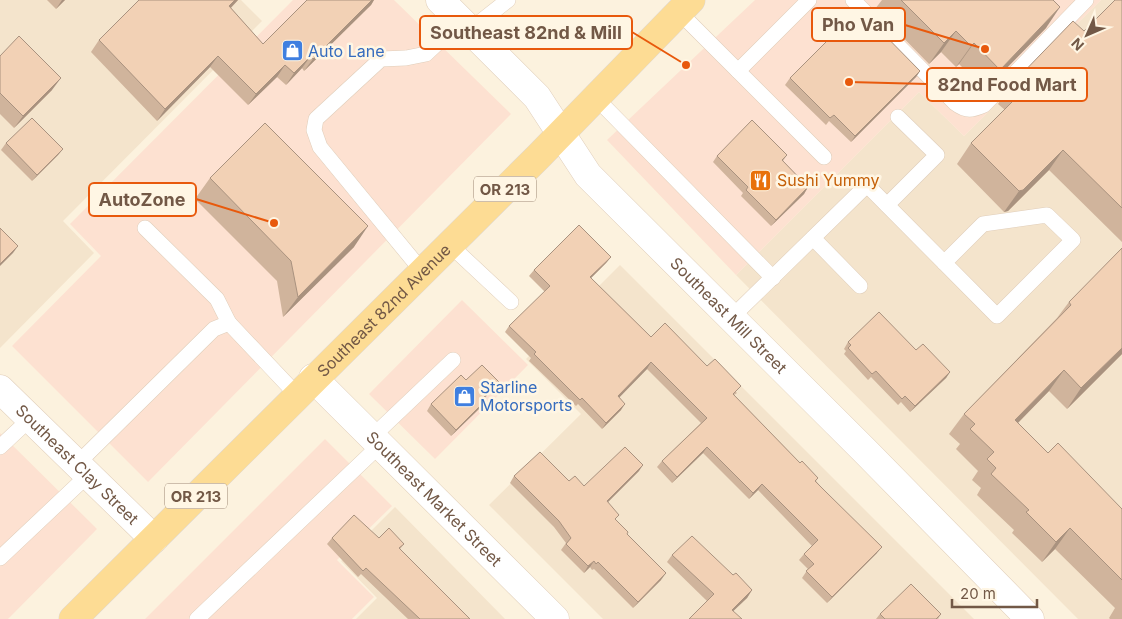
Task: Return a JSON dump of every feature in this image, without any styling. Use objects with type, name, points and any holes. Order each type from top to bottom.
[{"type":"main road","name":"Southeast 82nd Avenue","points":[[78,617],[685,6]]},
{"type":"street","name":"Southeast Mill Street","points":[[440,0],[537,97],[588,175],[1030,619]]},
{"type":"street","name":"Southeast Market Street","points":[[305,387],[376,441],[554,619]]},
{"type":"street","name":"Southeast Clay Street","points":[[0,389],[154,539]]},
{"type":"lane","points":[[422,271],[320,147],[314,130],[316,120],[382,59],[406,58],[426,54],[466,25],[508,0]]},
{"type":"lane","points":[[738,71],[809,0]]},
{"type":"lane","points":[[852,0],[955,103],[962,109],[969,110],[984,105],[1079,2]]},
{"type":"lane","points":[[685,6],[738,71],[824,157]]},
{"type":"lane","points":[[595,97],[773,278]]},
{"type":"lane","points":[[886,205],[937,156],[898,117]]},
{"type":"lane","points":[[732,318],[867,185],[996,316],[1073,240],[1047,215],[983,224],[944,263]]},
{"type":"lane","points":[[145,228],[217,299],[229,323],[305,387]]},
{"type":"lane","points":[[813,238],[860,286]]},
{"type":"lane","points":[[449,244],[510,302]]},
{"type":"lane","points":[[0,558],[214,329],[229,323]]},
{"type":"lane","points":[[198,619],[454,360]]},
{"type":"lane","points":[[0,447],[30,418]]},
{"type":"shaded area","points":[[0,0],[241,0],[262,21],[63,221],[94,253],[0,348]]},
{"type":"shaded area","points":[[293,0],[394,0],[511,114],[148,482],[12,346],[101,256],[70,224]]},
{"type":"shaded area","points":[[755,0],[1101,0],[964,136],[919,92],[736,275],[607,140]]},
{"type":"shaded area","points":[[1101,0],[1122,0],[1122,619],[1078,619],[736,275],[919,92],[964,136]]},
{"type":"shaded area","points":[[620,265],[974,619],[603,619],[489,505],[581,414],[526,359]]},
{"type":"shaded area","points":[[462,300],[528,365],[435,459],[369,394]]},
{"type":"shaded area","points":[[0,433],[97,529],[8,619],[0,619]]},
{"type":"shaded area","points":[[325,439],[392,506],[337,560],[374,597],[352,619],[145,619]]},
{"type":"shaded area","points":[[395,507],[505,619],[356,619],[377,598],[341,561]]},
{"type":"building","points":[[139,0],[235,0],[229,6],[263,44],[307,0],[372,0],[313,59],[310,57],[294,73],[285,65],[256,94],[218,56],[165,109],[99,40]]},
{"type":"building","points":[[901,0],[1053,0],[1060,7],[1000,70],[974,43],[971,46],[956,31],[944,43]]},
{"type":"building","points":[[1115,0],[1122,0],[1122,208],[1063,150],[1023,190],[1019,191],[971,143],[1022,92],[1013,83],[1073,21],[1084,31]]},
{"type":"building","points":[[867,17],[920,71],[855,136],[834,115],[830,118],[790,78],[850,18],[858,26]]},
{"type":"building","points":[[19,36],[61,78],[23,116],[0,93],[0,56]]},
{"type":"building","points":[[32,118],[63,149],[37,175],[6,143]]},
{"type":"building","name":"Sushi Yummy","points":[[752,120],[787,155],[782,160],[808,187],[776,220],[746,190],[748,187],[717,156]]},
{"type":"building","points":[[265,123],[368,226],[298,297],[291,261],[210,178]]},
{"type":"building","points":[[579,225],[611,257],[590,277],[651,337],[665,323],[707,366],[715,359],[741,386],[733,394],[800,463],[802,461],[818,478],[815,481],[882,547],[832,597],[806,571],[814,564],[804,554],[818,540],[762,484],[753,493],[707,447],[677,477],[662,461],[707,418],[651,362],[618,396],[625,404],[606,423],[534,354],[536,352],[509,326],[550,286],[534,270]]},
{"type":"building","points":[[0,228],[18,246],[0,264]]},
{"type":"building","points":[[1122,248],[1122,348],[1081,388],[1064,370],[1015,420],[1048,453],[1058,443],[1122,509],[1122,580],[1070,528],[1056,542],[1026,512],[1029,510],[991,474],[996,468],[987,459],[994,452],[970,429],[975,424],[964,414],[1071,305],[1069,302]]},
{"type":"building","points":[[879,312],[916,350],[923,344],[950,372],[915,406],[905,396],[902,399],[876,371],[872,374],[848,348],[851,345],[848,342]]},
{"type":"building","name":"Starline Motorsports","points":[[482,365],[499,382],[483,398],[486,400],[456,430],[431,404],[461,375],[466,380]]},
{"type":"building","points":[[625,447],[643,465],[607,501],[619,515],[615,519],[628,532],[627,534],[666,573],[638,602],[598,562],[596,564],[594,561],[588,566],[566,544],[571,538],[559,521],[514,476],[540,452],[569,481],[575,476],[584,486]]},
{"type":"building","points":[[354,515],[379,538],[389,528],[404,544],[399,548],[470,619],[420,619],[366,568],[363,571],[332,538]]},
{"type":"building","points":[[692,536],[733,575],[736,573],[752,590],[732,610],[742,619],[689,619],[714,594],[672,555]]},
{"type":"building","points":[[911,584],[941,614],[936,619],[885,619],[880,614]]},
{"type":"place","name":"Pho Van","points":[[985,49]]},
{"type":"place","name":"Auto Lane","points":[[292,51]]},
{"type":"place","name":"Southeast 82nd & Mill","points":[[686,65]]},
{"type":"place","name":"82nd Food Mart","points":[[849,82]]},
{"type":"place","name":"Sushi Yummy","points":[[761,180]]},
{"type":"place","name":"AutoZone","points":[[274,223]]},
{"type":"place","name":"Starline Motorsports","points":[[464,396]]}]
